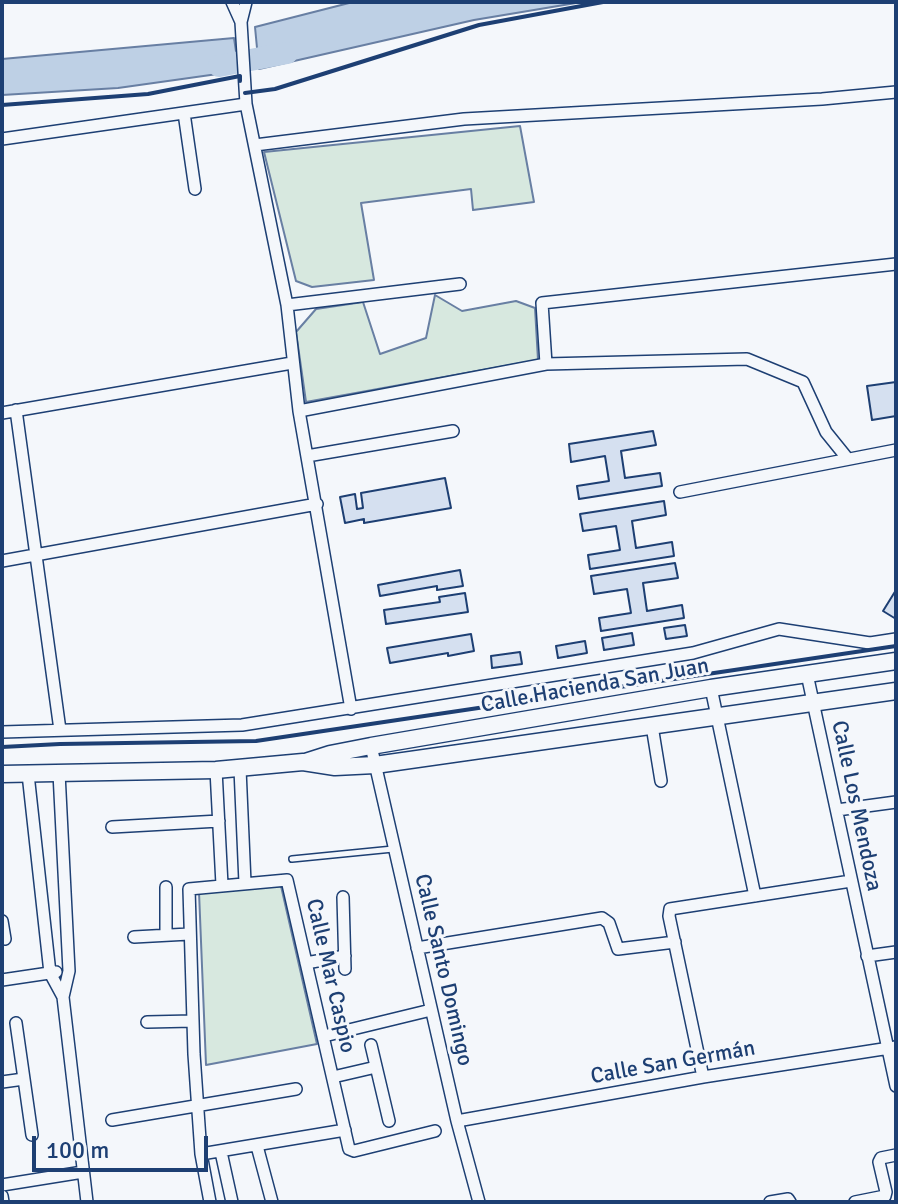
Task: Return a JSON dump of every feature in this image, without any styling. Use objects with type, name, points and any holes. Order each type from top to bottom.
[{"type":"main road","name":"Calle Hacienda San Juan","points":[[2,774],[216,770],[303,762],[371,746],[711,688],[896,661]]},
{"type":"main road","name":"Calle Hacienda San Juan","points":[[303,762],[335,767],[375,765],[896,691]]},
{"type":"street","points":[[239,6],[246,104],[287,305],[299,411],[351,709]]},
{"type":"street","points":[[255,145],[464,119],[896,92]]},
{"type":"street","points":[[2,139],[246,104]]},
{"type":"street","points":[[184,113],[195,189]]},
{"type":"street","points":[[546,364],[542,303],[896,264]]},
{"type":"street","points":[[287,305],[460,284]]},
{"type":"street","points":[[299,411],[546,364],[747,359],[803,382],[826,432],[847,458]]},
{"type":"street","points":[[2,413],[292,363]]},
{"type":"street","points":[[16,410],[60,730]]},
{"type":"street","points":[[307,456],[453,431]]},
{"type":"street","points":[[680,492],[896,450]]},
{"type":"street","points":[[2,561],[317,504]]},
{"type":"street","points":[[2,732],[242,725],[693,653],[779,629],[870,643],[896,639]]},
{"type":"street","name":"Calle Los Mendoza","points":[[807,674],[867,956],[881,1017],[892,1047],[896,1086]]},
{"type":"street","points":[[711,688],[755,896]]},
{"type":"street","points":[[652,726],[661,781]]},
{"type":"street","name":"Calle Santo Domingo","points":[[371,746],[457,1121],[479,1202]]},
{"type":"street","points":[[240,769],[245,883]]},
{"type":"street","points":[[216,770],[222,885]]},
{"type":"street","points":[[59,773],[69,971],[63,997],[87,1202]]},
{"type":"street","points":[[28,774],[50,973],[63,997]]},
{"type":"street","points":[[837,810],[896,802]]},
{"type":"street","points":[[112,827],[219,821]]},
{"type":"street","name":"Calle Mar Caspio","points":[[189,934],[189,889],[287,880],[345,1130]]},
{"type":"street","points":[[703,1077],[670,909],[851,881]]},
{"type":"street","points":[[166,887],[166,935]]},
{"type":"street","points":[[343,897],[345,969]]},
{"type":"street","points":[[417,948],[602,918],[609,923],[618,949],[675,942]]},
{"type":"street","points":[[2,921],[5,939]]},
{"type":"street","points":[[134,937],[189,934],[201,1154],[210,1202]]},
{"type":"street","points":[[867,956],[896,952]]},
{"type":"street","points":[[306,963],[345,956]]},
{"type":"street","points":[[2,980],[69,971]]},
{"type":"street","points":[[324,1036],[431,1010]]},
{"type":"street","points":[[881,1017],[896,1016]]},
{"type":"street","points":[[147,1022],[193,1021]]},
{"type":"street","points":[[16,1023],[32,1135]]},
{"type":"street","points":[[371,1045],[389,1121]]},
{"type":"street","name":"Calle San Germán","points":[[457,1121],[892,1047]]},
{"type":"street","points":[[333,1077],[376,1067]]},
{"type":"street","points":[[2,1082],[24,1079]]},
{"type":"street","points":[[112,1120],[296,1089]]},
{"type":"street","points":[[201,1154],[345,1130],[349,1149],[354,1151],[435,1131]]},
{"type":"street","points":[[257,1146],[272,1202]]},
{"type":"street","points":[[221,1152],[232,1202]]},
{"type":"street","points":[[855,1202],[885,1196],[880,1160],[896,1155]]},
{"type":"street","points":[[2,1185],[83,1172]]},
{"type":"street","points":[[2,1196],[3,1202]]},
{"type":"street","points":[[770,1202],[788,1199],[790,1202]]},
{"type":"lane","points":[[292,859],[394,849]]},
{"type":"shaded area","points":[[520,126],[534,202],[473,210],[471,189],[361,203],[374,280],[312,287],[296,281],[264,152]]},
{"type":"shaded area","points":[[435,295],[462,311],[516,301],[535,308],[538,360],[306,402],[296,332],[316,309],[363,302],[380,354],[426,338]]},
{"type":"shaded area","points":[[281,886],[317,1044],[206,1065],[199,892]]},
{"type":"water","points":[[353,2],[582,2],[474,20],[259,69],[255,27]]},
{"type":"water","points":[[234,38],[239,71],[118,88],[2,95],[2,59]]},
{"type":"building","points":[[896,382],[896,416],[872,420],[867,386]]},
{"type":"building","points":[[653,431],[656,445],[621,451],[625,478],[660,473],[662,486],[579,499],[577,486],[609,481],[605,456],[571,462],[569,444]]},
{"type":"building","points":[[445,478],[451,508],[364,523],[364,519],[345,523],[340,497],[355,494],[357,509],[363,508],[361,493]]},
{"type":"building","points":[[664,501],[666,515],[632,521],[636,548],[672,542],[674,556],[590,569],[588,555],[620,550],[616,526],[583,531],[580,514]]},
{"type":"building","points":[[675,563],[678,578],[643,583],[647,611],[682,605],[684,618],[601,631],[599,618],[631,613],[627,589],[594,594],[591,576]]},
{"type":"building","points":[[460,570],[463,586],[437,590],[437,586],[380,596],[378,585]]},
{"type":"building","points":[[896,590],[896,619],[883,611]]},
{"type":"building","points":[[465,593],[468,612],[386,624],[384,610],[440,602],[439,597]]},
{"type":"building","points":[[685,625],[687,636],[666,639],[664,628]]},
{"type":"building","points":[[632,633],[634,645],[604,650],[602,638]]},
{"type":"building","points":[[471,634],[474,651],[390,663],[387,648]]},
{"type":"building","points":[[585,641],[587,653],[558,658],[556,646]]},
{"type":"building","points":[[520,652],[522,664],[492,668],[491,656]]},
{"type":"waterway","points":[[219,66],[287,53]]},
{"type":"wall","points":[[245,93],[275,89],[479,25],[603,2]]},
{"type":"wall","points":[[2,105],[148,94],[240,76],[240,81]]},
{"type":"wall","points":[[2,747],[256,741],[896,646]]}]
